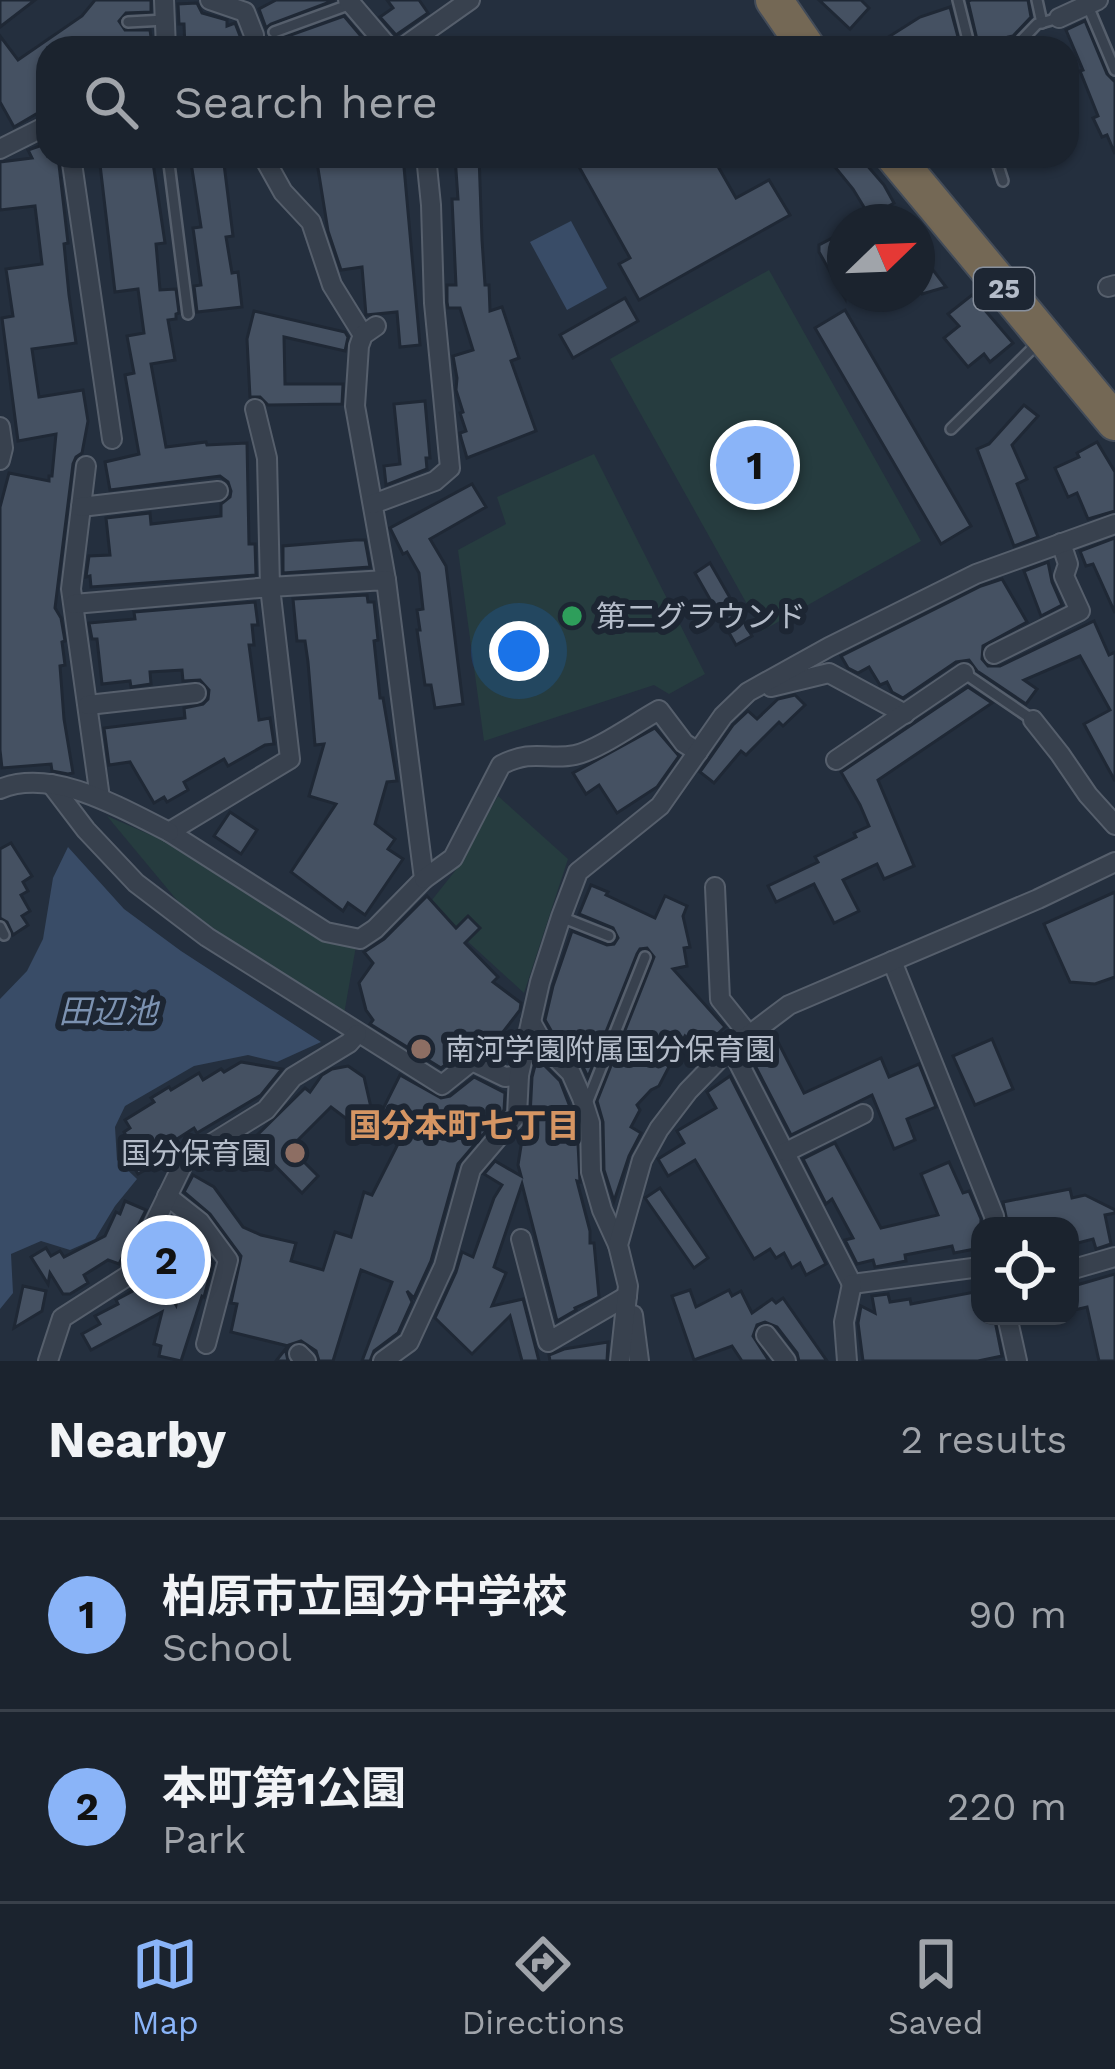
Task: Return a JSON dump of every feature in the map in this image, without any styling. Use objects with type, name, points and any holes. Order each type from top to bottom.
[{"type":"highway","points":[[774,0],[799,36]]},
{"type":"highway","name":"25","points":[[904,168],[1115,422]]},
{"type":"street","points":[[210,0],[245,12],[254,36]]},
{"type":"street","points":[[418,36],[470,0]]},
{"type":"street","points":[[350,2],[379,36]]},
{"type":"street","points":[[1051,20],[1093,3]]},
{"type":"street","points":[[0,149],[36,131]]},
{"type":"street","points":[[73,168],[112,439]]},
{"type":"street","points":[[270,168],[311,222],[332,285],[369,330],[359,346],[356,406],[386,580],[424,879]]},
{"type":"street","points":[[373,504],[435,481],[450,468],[427,168]]},
{"type":"street","points":[[169,832],[290,759],[270,587],[266,458],[256,409]]},
{"type":"street","points":[[0,427],[0,460]]},
{"type":"street","points":[[86,466],[71,590],[100,798]]},
{"type":"street","points":[[81,507],[218,491]]},
{"type":"street","points":[[383,1361],[409,1342],[444,1266],[471,1169],[517,1115],[519,1075],[531,1022],[578,872],[660,806],[723,716],[748,692],[976,574],[1115,524]]},
{"type":"street","points":[[994,654],[1080,611],[1064,576],[1068,565],[1061,543]]},
{"type":"street","points":[[74,604],[386,580]]},
{"type":"street","points":[[748,692],[829,673],[905,714]]},
{"type":"street","points":[[836,760],[964,674]]},
{"type":"street","points":[[88,705],[196,693]]},
{"type":"street","points":[[0,789],[51,784],[100,798],[169,832],[326,932],[360,939],[453,858],[501,765],[534,754],[575,755],[659,710],[684,743],[698,752]]},
{"type":"street","points":[[1033,720],[1115,825]]},
{"type":"street","points":[[51,784],[136,883],[207,937],[357,1034],[442,1085],[472,1061],[505,1077],[519,1075]]},
{"type":"street","points":[[618,1245],[642,1160],[659,1129],[730,1048],[789,1005],[1115,862]]},
{"type":"street","points":[[716,886],[720,999],[749,1035]]},
{"type":"street","points":[[892,961],[994,1217]]},
{"type":"street","points":[[531,1022],[545,1047],[572,1073],[590,1123],[591,1172],[618,1245],[639,1361]]},
{"type":"street","points":[[48,1361],[62,1318],[129,1275],[185,1160],[266,1109],[293,1077],[357,1034]]},
{"type":"street","points":[[730,1048],[852,1284],[844,1322],[847,1361]]},
{"type":"street","points":[[786,1152],[863,1114]]},
{"type":"street","points":[[167,1196],[200,1222],[228,1260],[206,1344]]},
{"type":"street","points":[[521,1238],[548,1342],[628,1291]]},
{"type":"street","points":[[1079,1268],[1115,1258]]},
{"type":"street","points":[[852,1284],[971,1268]]},
{"type":"street","points":[[620,1361],[628,1291]]},
{"type":"street","points":[[1009,1325],[1017,1361]]},
{"type":"street","points":[[766,1335],[786,1361]]},
{"type":"lane","points":[[958,0],[967,36]]},
{"type":"lane","points":[[1025,36],[1036,24],[1051,20],[1037,0]]},
{"type":"lane","points":[[274,32],[350,2]]},
{"type":"lane","points":[[1093,3],[1115,70]]},
{"type":"lane","points":[[128,22],[165,10]]},
{"type":"lane","points":[[170,168],[188,314]]},
{"type":"lane","points":[[999,168],[1003,181]]},
{"type":"lane","points":[[951,429],[1044,337]]},
{"type":"lane","points":[[964,674],[1033,720]]},
{"type":"lane","points":[[561,916],[609,936]]},
{"type":"lane","points":[[585,1108],[645,957]]},
{"type":"green space","points":[[769,270],[921,541],[762,631],[610,359]]},
{"type":"green space","name":"第二グラウンド","points":[[594,454],[705,674],[669,694],[654,685],[484,741],[458,550],[506,524],[497,497]]},
{"type":"green space","points":[[498,796],[568,859],[524,993],[428,905],[455,871]]},
{"type":"green space","points":[[107,816],[190,852],[356,946],[343,1020],[181,905]]},
{"type":"green space","points":[[159,1238],[187,1251],[173,1282],[145,1268]]},
{"type":"water","points":[[571,221],[607,288],[567,310],[530,242]]},
{"type":"water","name":"田辺池","points":[[68,847],[124,909],[321,1042],[277,1062],[248,1055],[194,1066],[125,1106],[115,1127],[117,1160],[137,1179],[95,1239],[70,1250],[41,1241],[11,1254],[13,1293],[0,1309],[0,999],[27,971],[43,939],[53,878]]},
{"type":"building","points":[[0,0],[35,0],[0,27]]},
{"type":"building","points":[[95,0],[151,0],[151,12],[126,13],[119,21],[125,30],[150,30],[151,36],[53,36],[82,16]]},
{"type":"building","points":[[276,0],[335,0],[266,28],[259,9]]},
{"type":"building","points":[[387,0],[419,0],[428,13],[396,35],[380,17],[393,8]]},
{"type":"building","points":[[819,0],[861,0],[869,8],[850,29]]},
{"type":"building","points":[[1028,0],[1031,17],[1013,36],[976,36],[968,1]]},
{"type":"building","points":[[197,3],[202,13],[227,20],[227,26],[235,23],[240,36],[184,36],[178,4]]},
{"type":"building","points":[[950,7],[958,36],[890,36],[920,17]]},
{"type":"building","points":[[344,16],[361,36],[288,36]]},
{"type":"building","points":[[1085,21],[1107,74],[1115,82],[1115,154],[1093,118],[1098,116],[1080,71],[1079,36],[1069,36],[1066,30]]},
{"type":"building","points":[[0,36],[18,60],[36,48],[36,114],[14,127],[0,102]]},
{"type":"building","points":[[36,147],[36,168],[59,168],[76,343],[32,349],[39,397],[83,390],[88,421],[82,453],[73,464],[55,608],[65,641],[65,665],[60,666],[73,773],[68,774],[52,771],[51,764],[2,768],[0,750],[0,507],[9,473],[49,481],[56,434],[18,441],[2,318],[13,316],[6,269],[42,264],[35,206],[0,210],[0,162],[32,158],[28,150]]},
{"type":"building","points":[[100,168],[154,168],[165,243],[156,244],[160,290],[176,289],[179,313],[168,320],[175,360],[151,364],[166,447],[247,443],[249,544],[255,544],[256,575],[91,587],[90,576],[86,577],[89,556],[110,555],[106,518],[150,513],[151,524],[221,516],[221,504],[231,491],[220,476],[110,490],[105,462],[139,454],[125,375],[134,373],[127,336],[144,333],[138,289],[115,292]]},
{"type":"building","points":[[192,168],[224,168],[233,236],[226,237],[232,273],[238,272],[242,307],[197,312],[194,286],[201,285],[193,228],[201,227]]},
{"type":"building","points":[[318,168],[404,168],[420,345],[400,347],[397,312],[366,315],[362,267],[341,270],[328,231]]},
{"type":"building","points":[[456,168],[479,168],[490,311],[502,307],[519,358],[511,361],[536,431],[467,458],[453,356],[473,350],[460,308],[448,308],[447,302],[447,285],[456,285],[452,199],[458,199]]},
{"type":"building","points":[[580,168],[719,168],[736,198],[769,180],[790,215],[639,300],[619,264],[630,258]]},
{"type":"building","points":[[836,168],[869,168],[894,203],[862,204]]},
{"type":"building","points":[[827,241],[827,266],[819,252],[819,245]]},
{"type":"building","points":[[935,273],[946,287],[935,290]]},
{"type":"building","points":[[972,295],[1013,343],[990,362],[984,354],[968,367],[944,338],[959,326],[948,314]]},
{"type":"building","points":[[625,298],[638,321],[573,358],[560,335]]},
{"type":"building","points":[[254,311],[345,332],[345,351],[284,337],[285,384],[343,384],[342,404],[268,405],[260,397],[250,397],[247,339]]},
{"type":"building","points":[[846,312],[971,526],[941,544],[815,328]]},
{"type":"building","points":[[425,401],[427,469],[386,485],[384,466],[400,464],[394,404]]},
{"type":"building","points":[[1024,405],[1038,416],[1012,445],[1027,479],[1017,484],[1038,537],[1014,546],[977,449],[989,444]]},
{"type":"building","points":[[1097,442],[1115,472],[1115,511],[1088,519],[1077,493],[1068,497],[1055,468]]},
{"type":"building","points":[[472,484],[486,507],[430,539],[446,566],[463,704],[435,708],[431,685],[425,685],[417,630],[417,610],[423,609],[419,573],[390,528]]},
{"type":"building","points":[[1115,538],[1115,613],[1093,564],[1086,566],[1080,551]]},
{"type":"building","points":[[365,540],[370,567],[283,573],[283,546]]},
{"type":"building","points":[[1048,562],[1062,605],[1041,616],[1024,571]]},
{"type":"building","points":[[710,563],[752,636],[736,645],[695,573]]},
{"type":"building","points":[[1002,579],[1027,622],[983,646],[982,659],[988,666],[1000,666],[1094,621],[1109,655],[1115,652],[1115,781],[1084,724],[1110,710],[1080,656],[1024,680],[1037,689],[1026,704],[977,671],[969,660],[956,662],[903,698],[887,682],[880,685],[869,667],[858,673],[841,656]]},
{"type":"building","points":[[367,595],[368,602],[374,602],[380,698],[397,781],[387,782],[375,824],[395,839],[388,849],[403,859],[365,915],[348,903],[343,911],[291,872],[336,804],[309,796],[324,744],[315,745],[305,641],[297,641],[293,599]]},
{"type":"building","points":[[255,602],[258,625],[252,625],[254,645],[249,645],[259,720],[270,718],[274,744],[228,766],[224,759],[184,782],[188,790],[167,802],[164,797],[154,803],[130,762],[109,765],[104,728],[185,718],[184,708],[203,704],[209,690],[200,680],[183,681],[182,670],[150,672],[151,684],[102,684],[97,639],[92,639],[89,623],[135,619],[134,612]]},
{"type":"building","points":[[968,687],[992,703],[878,780],[914,866],[884,879],[877,864],[843,880],[859,911],[834,923],[814,884],[776,902],[768,886],[818,862],[815,857],[869,826],[841,772]]},
{"type":"building","points":[[795,695],[805,705],[783,726],[779,722],[746,755],[741,751],[714,783],[700,772],[748,711],[757,719],[778,699]]},
{"type":"building","points":[[655,728],[679,756],[657,787],[617,813],[599,785],[586,794],[573,773]]},
{"type":"building","points":[[230,812],[257,830],[241,854],[214,836]]},
{"type":"building","points":[[11,843],[32,876],[23,882],[28,891],[21,895],[30,911],[22,916],[28,925],[13,935],[0,918],[0,849]]},
{"type":"building","points":[[591,885],[655,918],[665,896],[687,906],[683,916],[690,947],[684,948],[687,966],[673,969],[725,1027],[699,1051],[685,1036],[659,1086],[637,1105],[640,1110],[631,1127],[641,1133],[614,1201],[604,1170],[603,1122],[597,1101],[654,957],[647,948],[637,954],[588,1077],[545,1020],[572,931],[607,945],[618,938],[613,928],[579,914]]},
{"type":"building","points":[[1115,892],[1115,977],[1095,984],[1070,982],[1044,924]]},
{"type":"building","points":[[427,896],[456,928],[468,916],[480,928],[465,943],[498,977],[493,982],[521,1003],[503,1032],[510,1037],[496,1058],[469,1048],[441,1068],[370,1024],[373,1020],[359,983],[373,963],[364,952]]},
{"type":"building","points":[[775,1036],[804,1093],[881,1058],[889,1077],[919,1064],[936,1107],[907,1119],[915,1140],[894,1149],[872,1095],[791,1135],[748,1052]]},
{"type":"building","points":[[992,1039],[1013,1089],[975,1105],[953,1056]]},
{"type":"building","points":[[537,1058],[560,1081],[577,1125],[577,1181],[590,1243],[594,1243],[599,1297],[557,1321],[522,1184],[494,1267],[506,1273],[492,1306],[523,1299],[539,1361],[522,1361],[510,1316],[472,1354],[435,1318],[462,1252],[473,1257],[502,1185],[484,1174],[495,1161],[521,1176],[518,1165]]},
{"type":"building","points":[[241,1062],[282,1069],[261,1095],[197,1133],[194,1128],[163,1148],[168,1157],[138,1174],[122,1148],[130,1143],[125,1120],[169,1087],[199,1073],[203,1080]]},
{"type":"building","points":[[348,1066],[364,1077],[375,1125],[400,1075],[441,1098],[474,1077],[505,1093],[504,1110],[458,1164],[431,1261],[414,1298],[407,1291],[412,1302],[398,1333],[374,1351],[370,1361],[362,1361],[392,1282],[361,1270],[333,1361],[319,1361],[316,1351],[301,1341],[289,1345],[288,1361],[276,1361],[288,1346],[231,1332],[237,1304],[231,1303],[241,1256],[210,1214],[184,1192],[193,1175],[214,1187],[243,1227],[296,1243],[291,1261],[323,1270],[335,1232],[351,1237],[364,1192],[372,1195],[399,1142],[352,1123],[331,1107],[290,1148],[318,1176],[302,1193],[251,1141],[305,1088],[310,1092],[322,1075]]},
{"type":"building","points":[[730,1076],[826,1264],[806,1275],[800,1263],[792,1268],[784,1253],[776,1258],[770,1249],[754,1259],[695,1160],[668,1176],[658,1159],[684,1143],[677,1131],[716,1108],[707,1092]]},
{"type":"building","points":[[835,1143],[881,1228],[938,1215],[921,1174],[949,1162],[980,1217],[971,1217],[971,1250],[954,1253],[952,1246],[905,1255],[906,1261],[875,1267],[873,1260],[857,1264],[845,1240],[853,1238],[832,1199],[826,1204],[803,1159]]},
{"type":"building","points":[[660,1188],[708,1258],[694,1268],[645,1198]]},
{"type":"building","points":[[1070,1189],[1072,1198],[1085,1195],[1115,1210],[1105,1215],[1111,1244],[1096,1249],[1093,1239],[1079,1243],[1079,1217],[1006,1217],[1003,1202]]},
{"type":"building","points":[[125,1201],[146,1210],[119,1264],[108,1260],[84,1275],[88,1283],[70,1294],[63,1294],[50,1273],[48,1284],[31,1257],[46,1248],[51,1256],[60,1251],[64,1257],[105,1236]]},
{"type":"building","points":[[172,1217],[190,1231],[213,1263],[181,1361],[159,1356],[161,1346],[154,1344],[162,1312],[91,1350],[82,1334],[100,1324],[95,1316],[146,1284],[148,1288],[162,1281],[176,1305],[187,1248],[162,1238]]},
{"type":"building","points":[[1115,1274],[1115,1361],[1099,1361],[1087,1307],[1079,1309],[1079,1284]]},
{"type":"building","points":[[23,1286],[46,1291],[42,1311],[14,1328]]},
{"type":"building","points":[[690,1290],[696,1307],[729,1290],[732,1296],[741,1291],[752,1313],[772,1299],[776,1303],[783,1298],[827,1361],[799,1361],[777,1327],[765,1322],[757,1325],[753,1336],[769,1361],[742,1361],[732,1346],[694,1360],[672,1296]]},
{"type":"building","points":[[971,1293],[971,1325],[996,1325],[1002,1356],[978,1361],[863,1361],[858,1323],[861,1306],[875,1313],[872,1296],[888,1294],[890,1302],[910,1299],[911,1304]]},
{"type":"building","points":[[608,1342],[607,1361],[550,1361],[549,1355],[564,1349]]},
{"type":"place","name":"柏原市立国分中学校","points":[[755,465]]},
{"type":"place","name":"第二グラウンド","points":[[572,616]]},
{"type":"place","name":"南河学園附属国分保育園","points":[[421,1049]]},
{"type":"place","name":"国分保育園","points":[[295,1153]]},
{"type":"place","name":"本町第1公園","points":[[166,1260]]},
{"type":"district","name":"国分本町七丁目","points":[[464,1125]]}]
